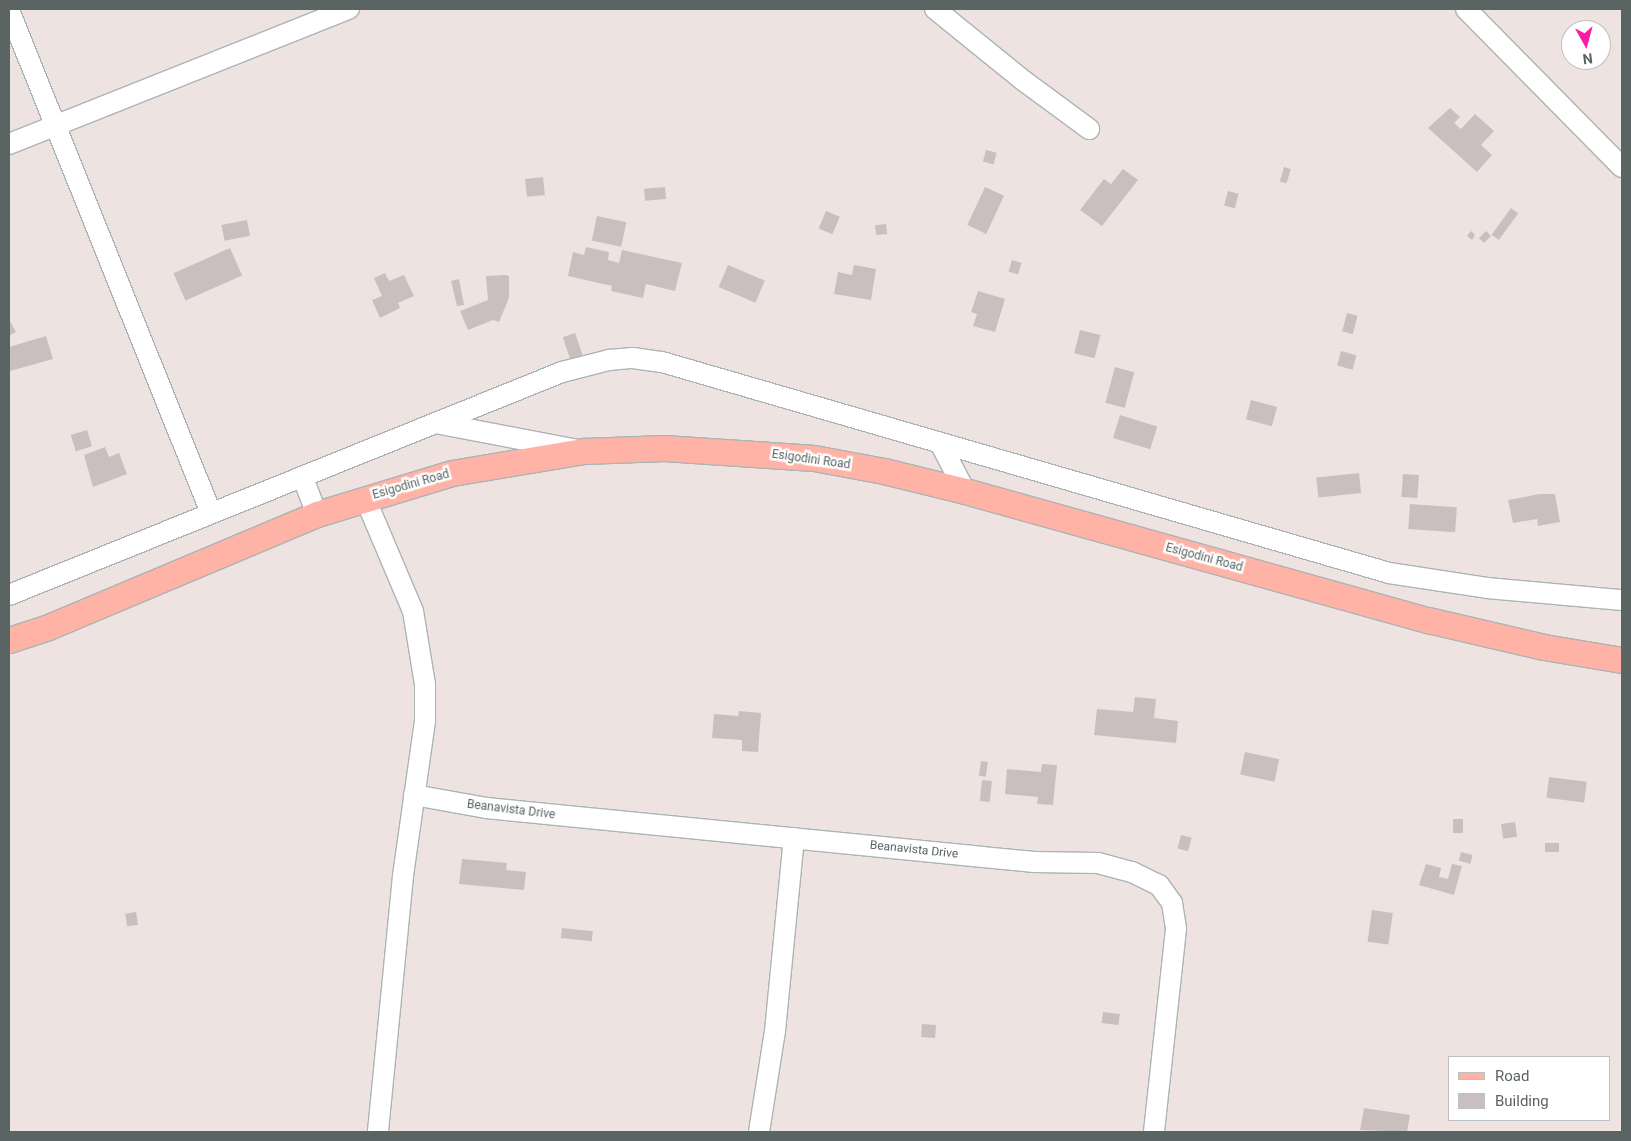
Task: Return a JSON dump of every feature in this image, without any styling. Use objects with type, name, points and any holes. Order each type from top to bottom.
[{"type":"main road","name":"Esigodini Road","points":[[9,640],[46,628],[317,514],[365,498],[452,473],[584,451],[664,448],[814,458],[965,490],[1428,620],[1544,647],[1622,660]]},
{"type":"street","points":[[9,144],[350,9]]},
{"type":"street","points":[[935,9],[1024,81],[1089,129]]},
{"type":"street","points":[[1466,9],[1622,167]]},
{"type":"street","points":[[9,10],[54,126],[211,512]]},
{"type":"street","points":[[9,594],[211,512],[303,478],[562,372],[609,360],[633,358],[662,362],[1389,573],[1487,588],[1622,600]]},
{"type":"street","points":[[436,423],[584,451]]},
{"type":"street","points":[[940,443],[965,490]]},
{"type":"street","points":[[303,478],[317,514]]},
{"type":"street","points":[[365,498],[413,611],[420,646],[425,721],[402,876],[378,1132]]},
{"type":"street","name":"Beanavista Drive","points":[[414,795],[486,808],[1034,862],[1098,863],[1132,872],[1159,885],[1172,903],[1176,929],[1154,1132]]},
{"type":"street","points":[[759,1132],[775,1031],[794,838]]},
{"type":"building","points":[[1450,108],[1460,117],[1454,123],[1461,129],[1475,114],[1494,131],[1481,145],[1492,155],[1477,172],[1428,128]]},
{"type":"building","points":[[986,150],[997,153],[994,164],[983,162]]},
{"type":"building","points":[[1284,167],[1291,169],[1287,183],[1280,181]]},
{"type":"building","points":[[1123,169],[1138,180],[1102,226],[1080,210],[1104,179],[1111,184]]},
{"type":"building","points":[[543,177],[545,195],[527,197],[525,179]]},
{"type":"building","points":[[665,187],[666,199],[645,201],[644,189]]},
{"type":"building","points":[[985,187],[1004,196],[986,234],[967,225]]},
{"type":"building","points":[[1228,191],[1239,194],[1235,208],[1224,205]]},
{"type":"building","points":[[1511,208],[1518,213],[1499,240],[1492,235]]},
{"type":"building","points":[[826,211],[840,217],[832,234],[819,228]]},
{"type":"building","points":[[597,216],[626,222],[621,247],[592,240]]},
{"type":"building","points":[[247,220],[250,236],[225,241],[221,225]]},
{"type":"building","points":[[886,224],[887,234],[876,235],[875,225]]},
{"type":"building","points":[[1471,231],[1475,235],[1472,240],[1467,236]]},
{"type":"building","points":[[1486,231],[1491,236],[1484,243],[1479,238]]},
{"type":"building","points":[[586,247],[609,252],[608,260],[619,263],[622,250],[682,263],[675,291],[646,284],[643,298],[611,291],[612,286],[568,276],[573,252],[584,255]]},
{"type":"building","points":[[230,248],[242,275],[186,301],[173,273]]},
{"type":"building","points":[[1012,260],[1022,263],[1018,274],[1008,271]]},
{"type":"building","points":[[728,265],[765,281],[755,303],[719,287]]},
{"type":"building","points":[[854,265],[876,269],[871,300],[834,294],[838,272],[852,275]]},
{"type":"building","points":[[385,273],[389,281],[404,275],[414,296],[398,303],[400,308],[380,318],[372,300],[382,296],[374,278]]},
{"type":"building","points":[[486,276],[509,276],[509,298],[499,322],[493,320],[468,330],[460,311],[488,300]]},
{"type":"building","points":[[459,279],[464,305],[457,306],[451,281]]},
{"type":"building","points":[[978,291],[1005,299],[995,332],[973,326],[977,314],[971,312]]},
{"type":"building","points":[[1347,313],[1358,316],[1353,334],[1342,331]]},
{"type":"building","points":[[9,322],[16,332],[9,336]]},
{"type":"building","points":[[1080,330],[1100,335],[1095,358],[1074,353]]},
{"type":"building","points":[[575,333],[583,356],[571,360],[563,337]]},
{"type":"building","points":[[46,336],[53,359],[10,371],[9,347]]},
{"type":"building","points":[[1341,351],[1356,355],[1353,370],[1337,365]]},
{"type":"building","points":[[1115,367],[1134,372],[1125,408],[1105,403]]},
{"type":"building","points":[[1251,400],[1277,407],[1272,426],[1246,419]]},
{"type":"building","points":[[1120,415],[1157,426],[1150,449],[1113,438]]},
{"type":"building","points":[[87,430],[92,446],[76,451],[71,435]]},
{"type":"building","points":[[105,447],[109,457],[119,453],[127,474],[93,487],[84,455]]},
{"type":"building","points":[[1359,473],[1361,493],[1318,497],[1316,477]]},
{"type":"building","points":[[1403,474],[1419,475],[1417,498],[1401,497]]},
{"type":"building","points":[[1540,494],[1555,494],[1560,522],[1538,526],[1537,519],[1513,523],[1508,500]]},
{"type":"building","points":[[1410,504],[1457,507],[1455,532],[1408,529]]},
{"type":"building","points":[[1135,697],[1156,699],[1154,718],[1178,721],[1176,743],[1094,735],[1097,709],[1133,712]]},
{"type":"building","points":[[739,711],[761,713],[758,752],[742,751],[742,740],[712,738],[714,714],[738,716]]},
{"type":"building","points":[[1245,752],[1279,759],[1274,782],[1240,774]]},
{"type":"building","points":[[981,761],[988,762],[986,777],[979,776]]},
{"type":"building","points":[[1042,764],[1057,765],[1053,805],[1037,804],[1038,797],[1005,794],[1007,769],[1041,772]]},
{"type":"building","points":[[1549,777],[1587,782],[1584,802],[1546,798]]},
{"type":"building","points":[[982,780],[992,781],[990,802],[980,801]]},
{"type":"building","points":[[1453,819],[1463,819],[1463,833],[1453,833]]},
{"type":"building","points":[[1515,822],[1517,837],[1503,839],[1501,824]]},
{"type":"building","points":[[1181,835],[1192,838],[1188,851],[1177,849]]},
{"type":"building","points":[[1545,843],[1559,843],[1559,852],[1545,852]]},
{"type":"building","points":[[1461,852],[1473,855],[1470,864],[1459,861]]},
{"type":"building","points":[[462,859],[507,863],[506,870],[526,872],[524,890],[459,884]]},
{"type":"building","points":[[1426,864],[1441,868],[1439,877],[1448,879],[1452,864],[1462,866],[1454,895],[1419,885]]},
{"type":"building","points":[[1372,910],[1393,913],[1388,945],[1368,942]]},
{"type":"building","points":[[136,912],[138,925],[127,927],[125,914]]},
{"type":"building","points":[[562,928],[593,931],[592,941],[561,938]]},
{"type":"building","points":[[1103,1012],[1120,1014],[1119,1025],[1102,1023]]},
{"type":"building","points":[[922,1024],[936,1025],[935,1038],[921,1037]]},
{"type":"building","points":[[1364,1108],[1410,1115],[1407,1132],[1360,1130]]}]
